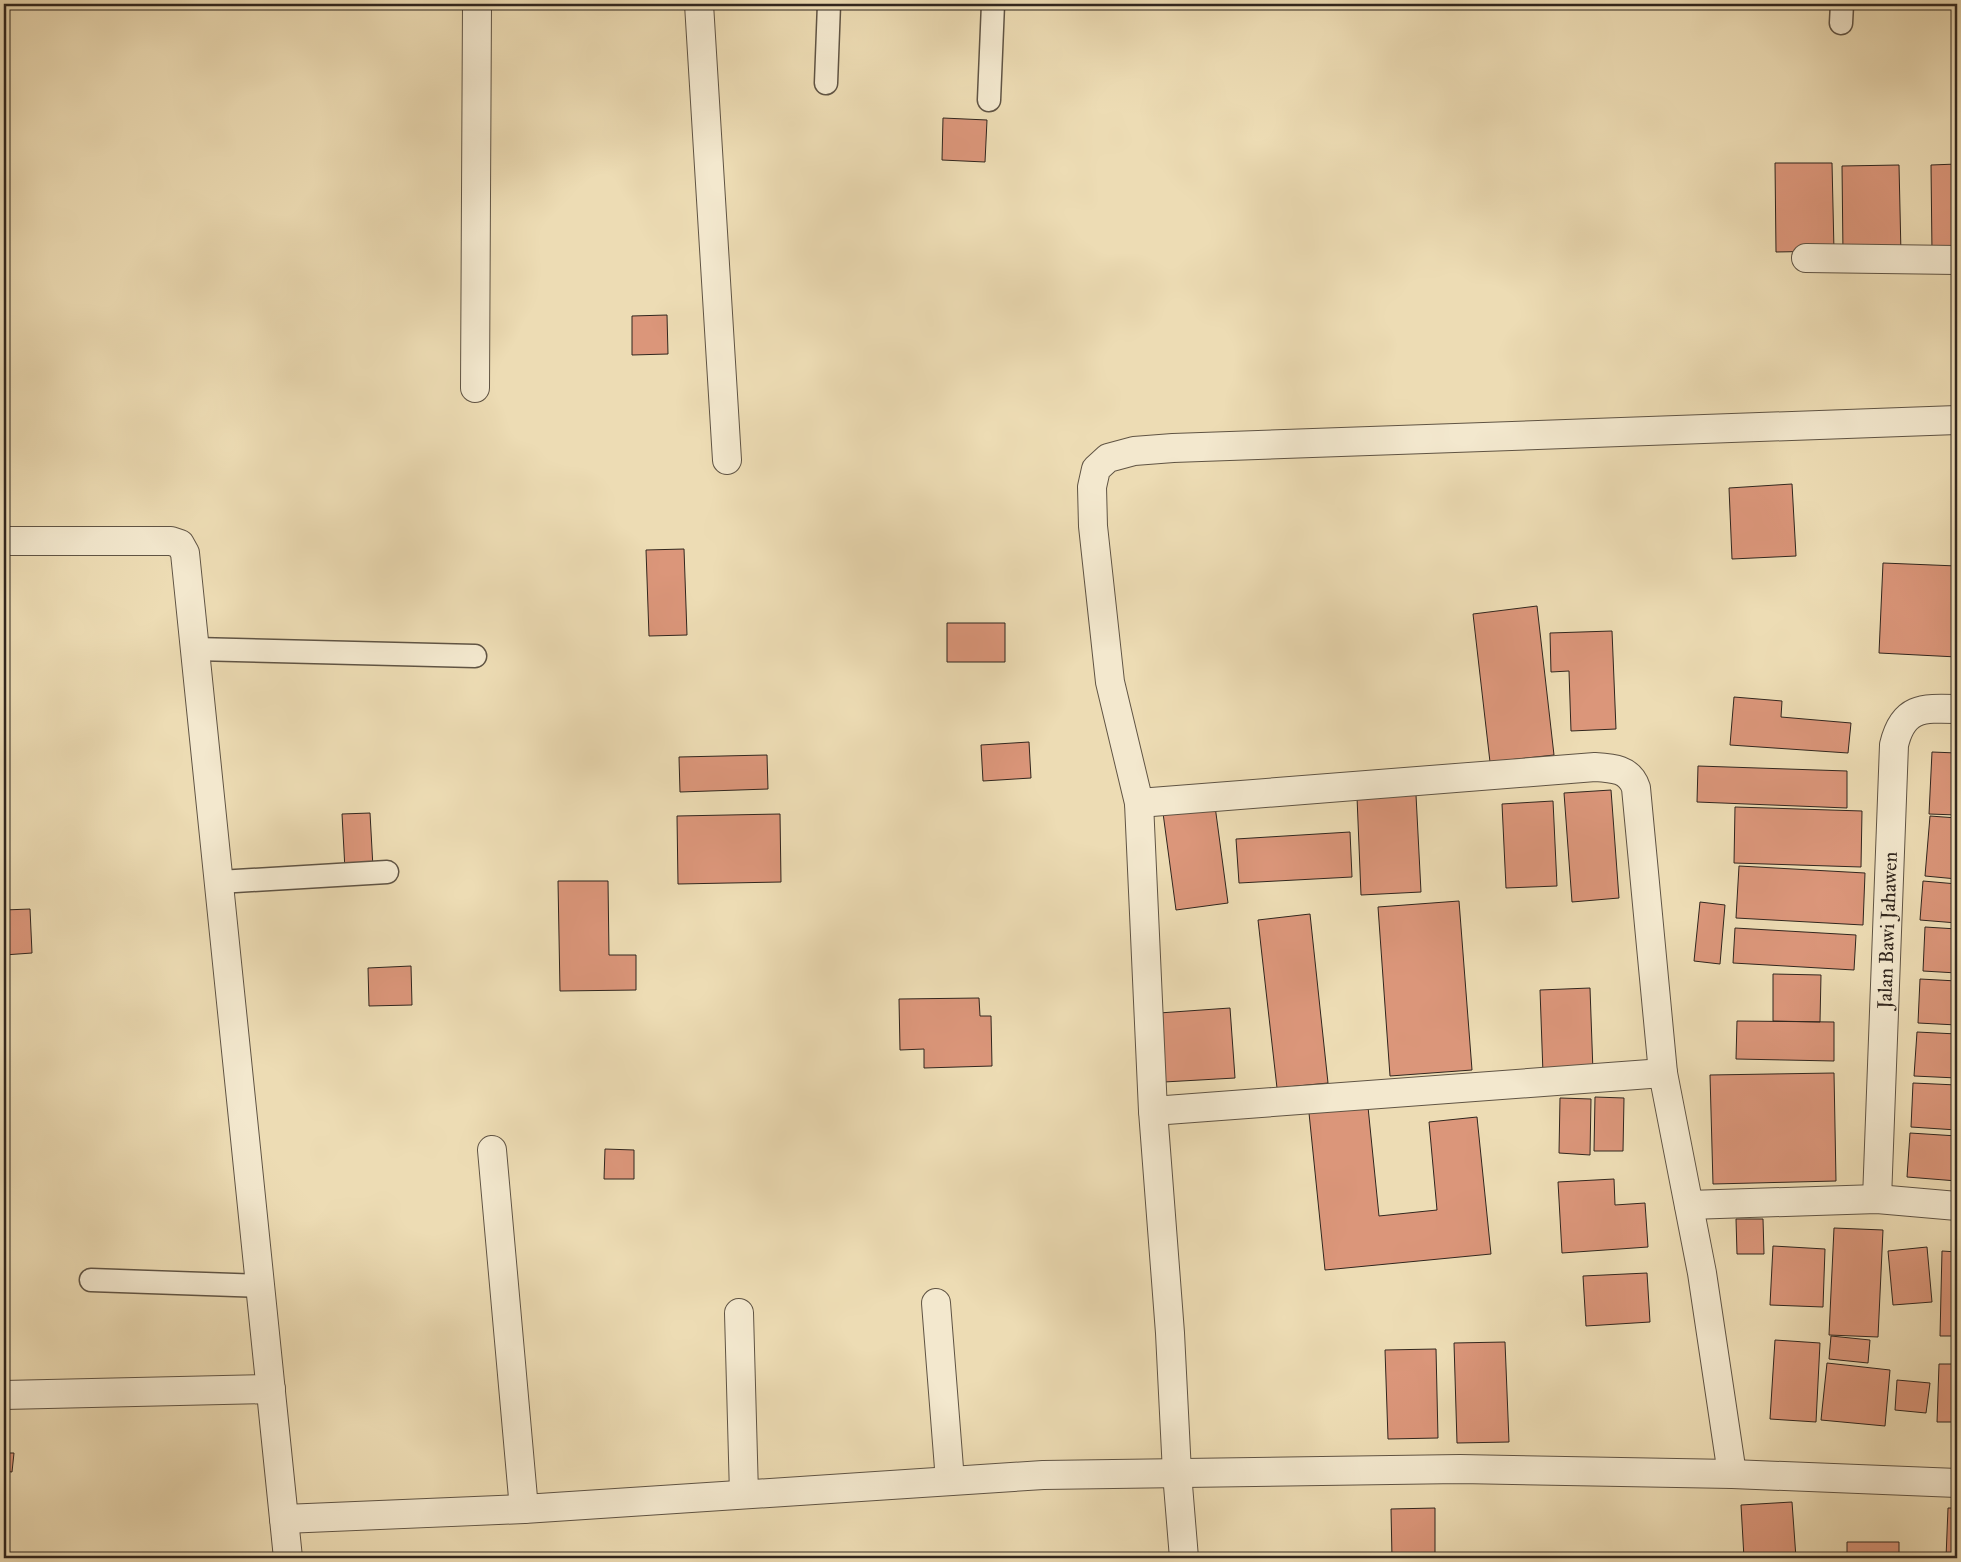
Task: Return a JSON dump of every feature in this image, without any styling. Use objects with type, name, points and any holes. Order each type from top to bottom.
[{"type":"street","points":[[475,388],[476,4]]},
{"type":"street","points":[[699,4],[727,460]]},
{"type":"street","points":[[1806,258],[1957,260]]},
{"type":"street","points":[[1184,1558],[1177,1473],[1170,1333],[1153,1111],[1139,803],[1110,682],[1093,526],[1092,487],[1096,469],[1108,458],[1134,451],[1173,448],[1957,420]]},
{"type":"street","points":[[4,542],[175,542],[186,553],[288,1558]]},
{"type":"street","name":"Jalan Bawi Jahawen","points":[[1877,1199],[1894,745],[1898,727],[1914,712],[1933,708],[1957,708]]},
{"type":"street","points":[[1139,803],[1595,767],[1622,771],[1632,778],[1636,788],[1664,1073],[1702,1274],[1732,1474]]},
{"type":"street","points":[[1153,1111],[1664,1073]]},
{"type":"street","points":[[492,1150],[524,1509]]},
{"type":"street","points":[[1689,1206],[1877,1199],[1957,1206]]},
{"type":"street","points":[[936,1303],[950,1481]]},
{"type":"street","points":[[739,1313],[744,1494]]},
{"type":"street","points":[[4,1395],[271,1389]]},
{"type":"street","points":[[284,1519],[524,1509],[1043,1475],[1460,1469],[1732,1474],[1957,1483]]},
{"type":"lane","points":[[826,83],[829,4]]},
{"type":"lane","points":[[989,100],[993,4]]},
{"type":"lane","points":[[195,649],[475,656]]},
{"type":"lane","points":[[219,882],[386,872]]},
{"type":"lane","points":[[91,1280],[260,1286]]},
{"type":"building","points":[[943,118],[987,120],[985,162],[942,160]]},
{"type":"building","points":[[1775,163],[1832,163],[1834,251],[1776,252]]},
{"type":"building","points":[[1957,164],[1957,253],[1932,253],[1931,165]]},
{"type":"building","points":[[1899,165],[1901,254],[1843,254],[1842,166]]},
{"type":"building","points":[[667,315],[668,354],[632,355],[632,316]]},
{"type":"building","points":[[1792,484],[1796,556],[1732,559],[1729,488]]},
{"type":"building","points":[[684,549],[687,635],[649,636],[646,550]]},
{"type":"building","points":[[1883,563],[1957,566],[1957,657],[1879,653]]},
{"type":"building","points":[[1537,606],[1554,755],[1490,762],[1473,614]]},
{"type":"building","points":[[947,623],[1005,623],[1005,662],[947,662]]},
{"type":"building","points":[[1612,631],[1616,729],[1571,731],[1569,671],[1551,672],[1550,633]]},
{"type":"building","points":[[1734,697],[1782,701],[1781,717],[1851,723],[1848,753],[1730,745]]},
{"type":"building","points":[[1029,742],[1031,778],[983,781],[981,745]]},
{"type":"building","points":[[1932,752],[1957,753],[1957,815],[1929,814]]},
{"type":"building","points":[[767,755],[768,789],[680,792],[679,757]]},
{"type":"building","points":[[1698,766],[1847,771],[1847,808],[1697,802]]},
{"type":"building","points":[[1611,790],[1619,898],[1572,902],[1564,793]]},
{"type":"building","points":[[1416,795],[1421,892],[1361,895],[1357,797]]},
{"type":"building","points":[[1553,801],[1557,886],[1506,888],[1502,804]]},
{"type":"building","points":[[1215,806],[1228,903],[1176,910],[1163,813]]},
{"type":"building","points":[[1735,807],[1862,811],[1861,867],[1734,863]]},
{"type":"building","points":[[370,813],[373,868],[345,870],[342,814]]},
{"type":"building","points":[[780,814],[781,882],[678,884],[677,816]]},
{"type":"building","points":[[1930,816],[1957,818],[1957,879],[1925,876]]},
{"type":"building","points":[[1350,832],[1352,877],[1239,883],[1236,839]]},
{"type":"building","points":[[1739,866],[1865,873],[1863,925],[1736,918]]},
{"type":"building","points":[[558,881],[608,881],[609,955],[636,955],[636,990],[560,991]]},
{"type":"building","points":[[1923,881],[1957,884],[1957,923],[1920,920]]},
{"type":"building","points":[[1459,901],[1472,1070],[1390,1076],[1378,907]]},
{"type":"building","points":[[1700,902],[1725,905],[1720,964],[1694,961]]},
{"type":"building","points":[[30,909],[32,953],[4,955],[4,910]]},
{"type":"building","points":[[1310,914],[1328,1083],[1277,1088],[1258,920]]},
{"type":"building","points":[[1925,927],[1957,929],[1957,973],[1923,971]]},
{"type":"building","points":[[1735,928],[1856,935],[1854,970],[1733,963]]},
{"type":"building","points":[[411,966],[412,1005],[369,1006],[368,968]]},
{"type":"building","points":[[1773,974],[1821,975],[1820,1022],[1773,1021]]},
{"type":"building","points":[[1920,979],[1957,981],[1957,1025],[1918,1023]]},
{"type":"building","points":[[1590,988],[1593,1072],[1543,1074],[1540,990]]},
{"type":"building","points":[[979,998],[980,1016],[991,1016],[992,1066],[924,1068],[924,1049],[900,1050],[899,999]]},
{"type":"building","points":[[1230,1008],[1235,1078],[1164,1082],[1159,1013]]},
{"type":"building","points":[[1737,1021],[1834,1022],[1834,1061],[1736,1059]]},
{"type":"building","points":[[1917,1032],[1957,1034],[1957,1078],[1914,1076]]},
{"type":"building","points":[[1834,1073],[1836,1181],[1713,1184],[1710,1075]]},
{"type":"building","points":[[1913,1083],[1957,1085],[1957,1130],[1911,1127]]},
{"type":"building","points":[[1595,1097],[1624,1098],[1623,1151],[1594,1151]]},
{"type":"building","points":[[1560,1098],[1591,1099],[1590,1155],[1559,1153]]},
{"type":"building","points":[[1368,1107],[1379,1216],[1437,1210],[1429,1122],[1477,1117],[1491,1254],[1325,1270],[1309,1113]]},
{"type":"building","points":[[1910,1133],[1957,1136],[1957,1181],[1907,1177]]},
{"type":"building","points":[[605,1149],[634,1150],[634,1179],[604,1179]]},
{"type":"building","points":[[1614,1179],[1615,1205],[1645,1203],[1648,1247],[1562,1253],[1558,1182]]},
{"type":"building","points":[[1736,1219],[1763,1219],[1764,1254],[1737,1254]]},
{"type":"building","points":[[1834,1228],[1883,1230],[1878,1337],[1829,1335]]},
{"type":"building","points":[[1773,1246],[1825,1249],[1823,1307],[1770,1305]]},
{"type":"building","points":[[1927,1247],[1932,1302],[1893,1305],[1888,1251]]},
{"type":"building","points":[[1942,1251],[1957,1252],[1957,1336],[1940,1336]]},
{"type":"building","points":[[1647,1273],[1650,1322],[1586,1326],[1583,1276]]},
{"type":"building","points":[[1831,1336],[1870,1340],[1868,1363],[1829,1359]]},
{"type":"building","points":[[1775,1340],[1820,1343],[1816,1422],[1770,1419]]},
{"type":"building","points":[[1505,1342],[1509,1442],[1457,1443],[1454,1343]]},
{"type":"building","points":[[1436,1349],[1438,1438],[1388,1439],[1385,1350]]},
{"type":"building","points":[[1827,1363],[1890,1370],[1885,1426],[1821,1420]]},
{"type":"building","points":[[1939,1364],[1957,1364],[1957,1422],[1937,1422]]},
{"type":"building","points":[[1897,1380],[1930,1383],[1926,1413],[1895,1410]]},
{"type":"building","points":[[4,1453],[14,1453],[12,1472],[4,1471]]},
{"type":"building","points":[[1792,1502],[1796,1558],[1744,1558],[1741,1505]]},
{"type":"building","points":[[1435,1508],[1435,1558],[1392,1558],[1391,1509]]},
{"type":"building","points":[[1948,1508],[1957,1508],[1957,1558],[1946,1558]]},
{"type":"building","points":[[1847,1542],[1899,1542],[1899,1558],[1847,1558]]}]
